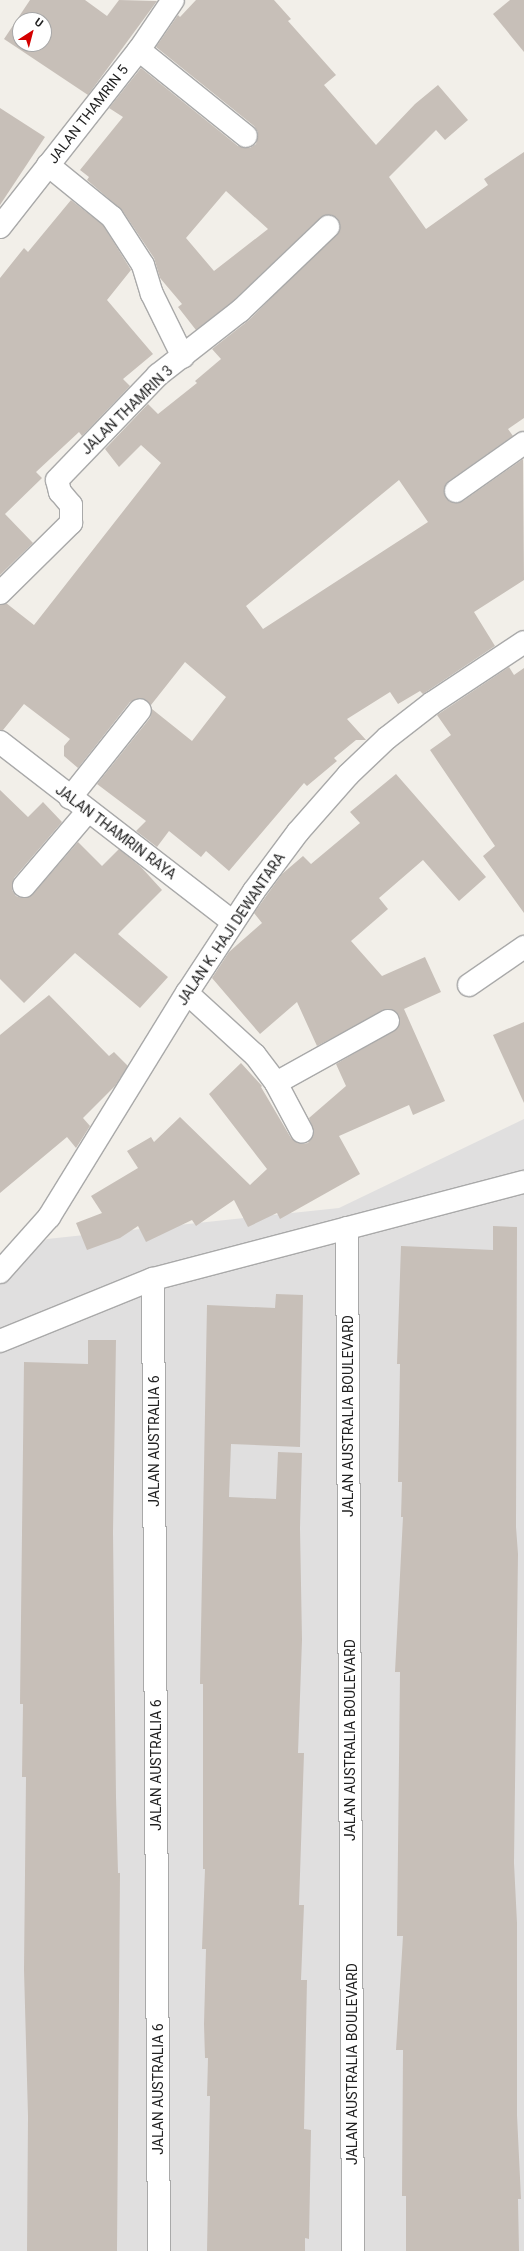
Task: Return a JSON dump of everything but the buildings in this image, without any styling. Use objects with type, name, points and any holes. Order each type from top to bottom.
[{"type":"street","name":"JALAN THAMRIN 5","points":[[0,227],[139,50],[173,0]]},
{"type":"street","points":[[139,50],[246,136]]},
{"type":"street","points":[[48,166],[112,217],[143,265],[152,294],[183,357]]},
{"type":"street","name":"JALAN THAMRIN 3","points":[[0,593],[71,523],[71,506],[60,492],[57,480],[158,375],[240,311],[328,227]]},
{"type":"street","points":[[456,491],[524,443]]},
{"type":"street","name":"JALAN K. HAJI DEWANTARA","points":[[0,1272],[49,1217],[187,993],[233,922],[298,832],[348,775],[387,738],[432,703],[524,642]]},
{"type":"street","points":[[70,798],[140,710]]},
{"type":"street","name":"JALAN THAMRIN RAYA","points":[[0,742],[70,798],[233,922]]},
{"type":"street","points":[[24,886],[88,811]]},
{"type":"street","points":[[469,985],[524,947]]},
{"type":"street","points":[[187,993],[255,1055],[276,1083],[302,1132]]},
{"type":"street","points":[[276,1083],[388,1021]]},
{"type":"street","points":[[0,1341],[153,1279],[524,1182]]},
{"type":"street","name":"JALAN AUSTRALIA BOULEVARD","points":[[347,1228],[353,2251]]},
{"type":"street","name":"JALAN AUSTRALIA 6","points":[[153,1279],[160,2251]]},
{"type":"shaded area","points":[[524,1119],[524,2251],[0,2251],[0,1277],[47,1239],[339,1208]]}]
